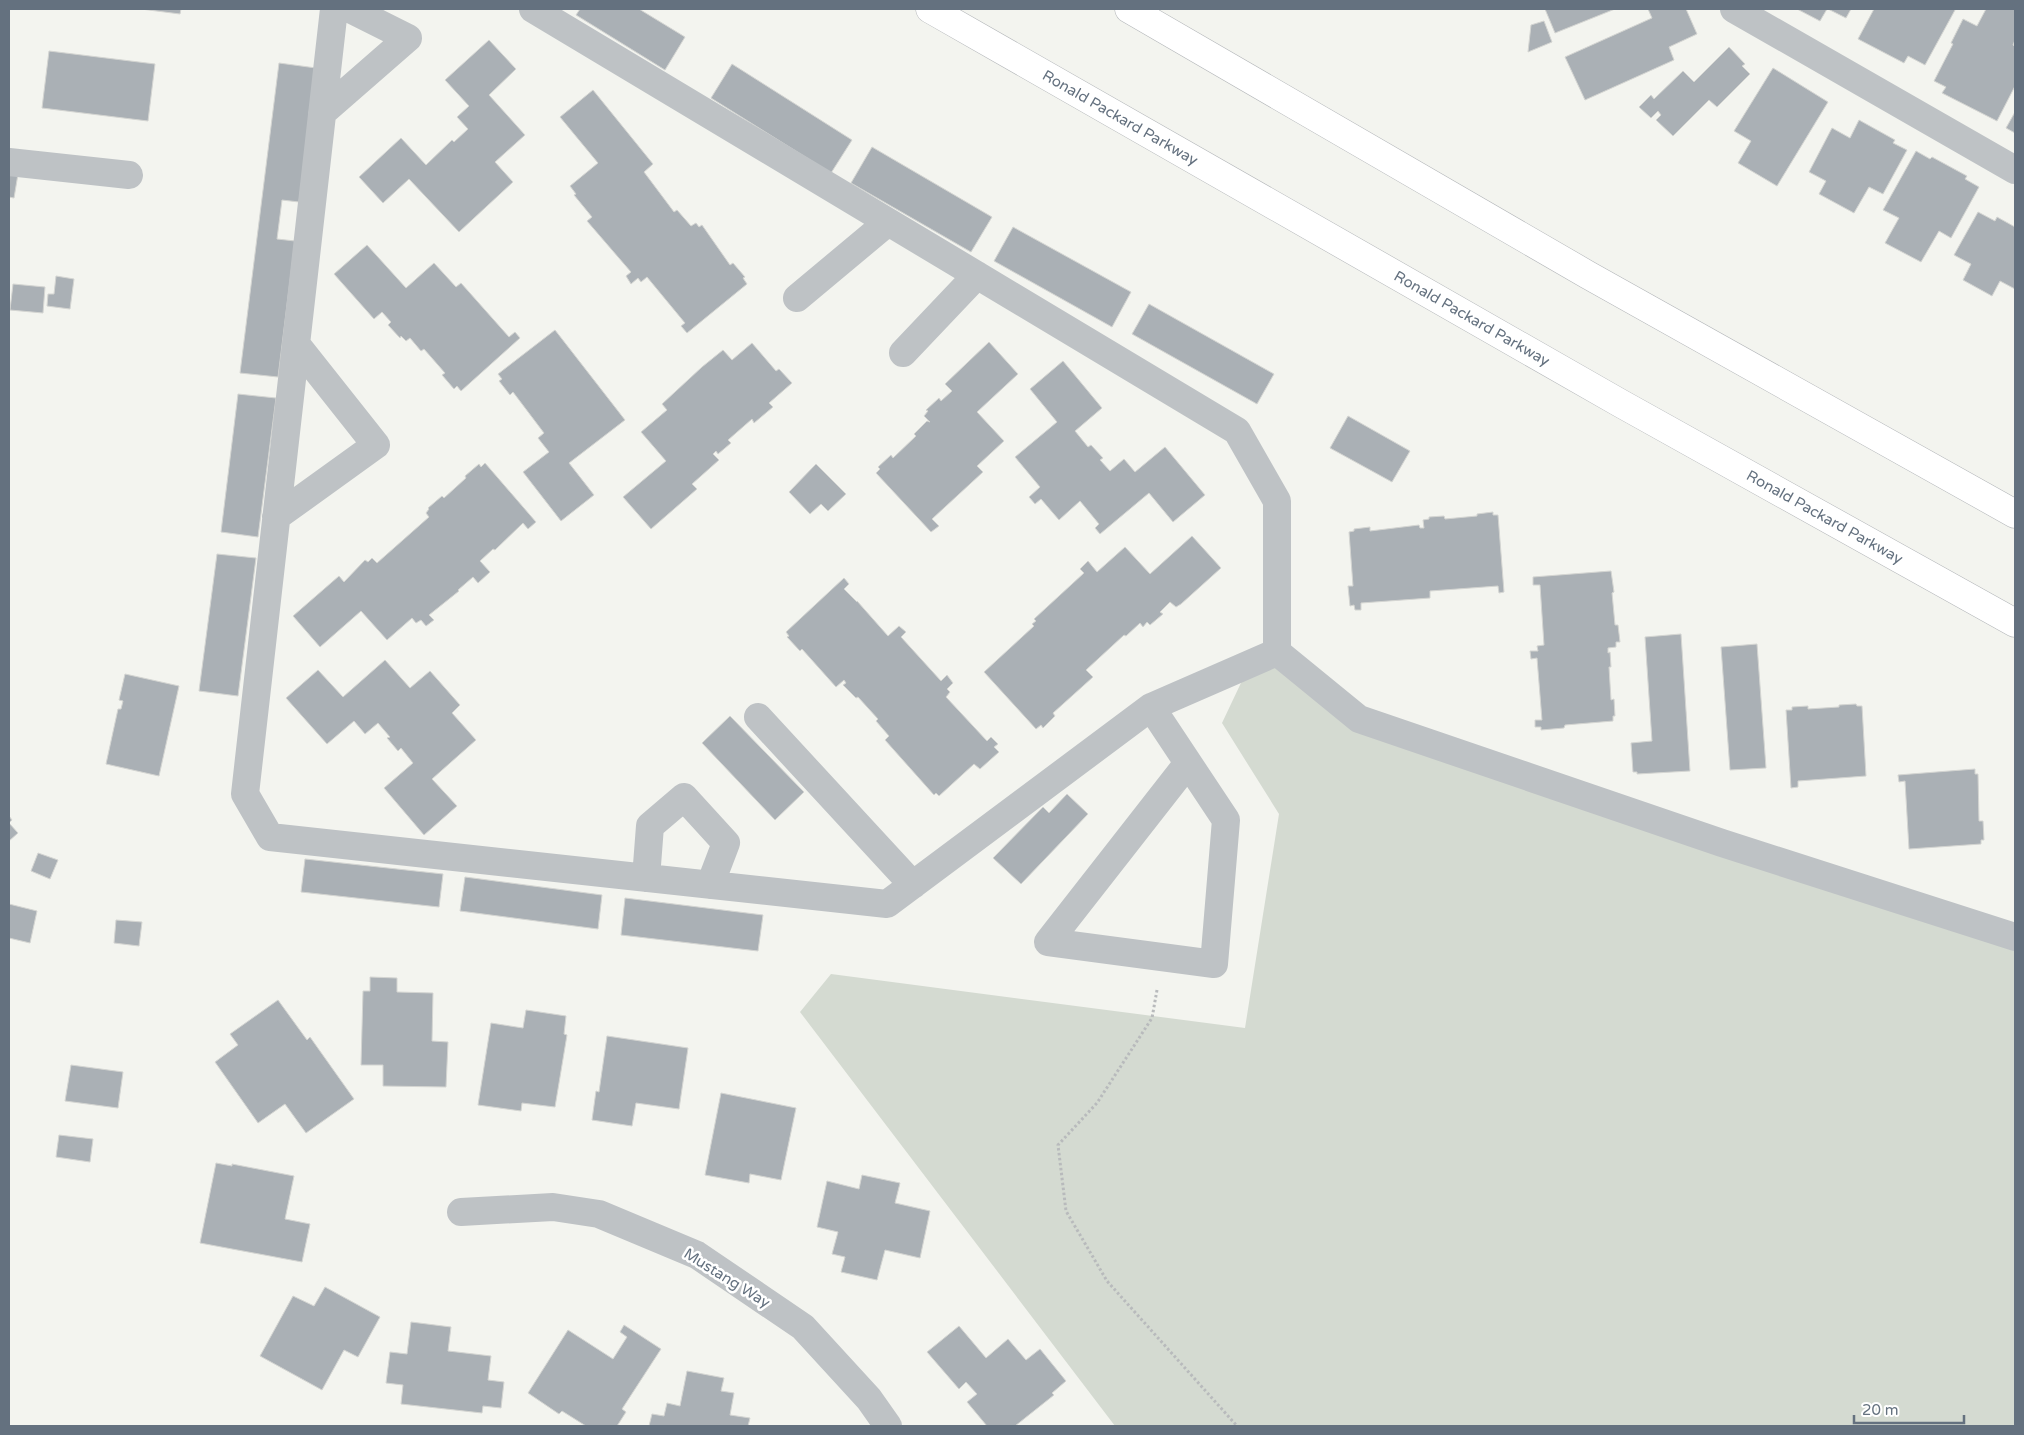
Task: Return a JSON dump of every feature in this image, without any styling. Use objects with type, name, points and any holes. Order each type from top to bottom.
[{"type":"highway","name":"Ronald Packard Parkway","points":[[930,9],[1612,398],[2015,623]]},
{"type":"highway","points":[[1130,9],[1588,275],[2015,514]]},
{"type":"street","points":[[334,9],[245,794],[270,837],[887,904],[1151,707],[1277,652]]},
{"type":"street","points":[[322,113],[408,38],[350,9]]},
{"type":"street","points":[[533,9],[1237,431],[1277,501],[1277,652]]},
{"type":"street","points":[[1734,9],[2015,170]]},
{"type":"street","points":[[9,162],[130,175]]},
{"type":"street","points":[[797,298],[888,222]]},
{"type":"street","points":[[903,353],[976,275]]},
{"type":"street","points":[[276,517],[376,445],[296,344]]},
{"type":"street","points":[[1277,652],[1359,719],[1722,843],[2015,936]]},
{"type":"street","points":[[1151,707],[1226,820],[1214,964],[1048,942],[1188,763]]},
{"type":"street","points":[[758,717],[914,885]]},
{"type":"street","points":[[646,878],[650,826],[684,797],[726,843],[710,885]]},
{"type":"street","name":"Mustang Way","points":[[461,1212],[553,1207],[600,1214],[697,1255],[803,1327],[869,1399],[888,1426]]},
{"type":"path","points":[[1163,957],[1152,1018],[1097,1103],[1058,1145],[1066,1211],[1107,1281],[1237,1426]]},
{"type":"shaded area","points":[[1258,647],[1359,719],[2015,932],[2015,1426],[1115,1426],[800,1012],[831,974],[1245,1028],[1279,814],[1222,723]]},
{"type":"building","points":[[141,9],[181,9],[180,14]]},
{"type":"building","points":[[580,9],[639,9],[685,37],[665,70],[576,15]]},
{"type":"building","points":[[1545,9],[1615,9],[1555,33]]},
{"type":"building","points":[[1648,9],[1686,9],[1697,34],[1669,47],[1674,60],[1585,100],[1565,57],[1652,18]]},
{"type":"building","points":[[1797,9],[1827,9],[1820,21]]},
{"type":"building","points":[[1828,9],[1851,9],[1846,18]]},
{"type":"building","points":[[1874,9],[1955,10],[1925,65],[1908,56],[1904,63],[1858,39]]},
{"type":"building","points":[[1986,9],[2015,9],[2015,40],[2013,45],[2015,47],[2015,86],[1997,121],[1942,93],[1946,87],[1934,81],[1953,44],[1951,43],[1963,19],[1977,26]]},
{"type":"building","points":[[1544,21],[1552,42],[1528,52],[1531,25]]},
{"type":"building","points":[[489,40],[516,69],[489,95],[525,135],[495,162],[513,182],[459,232],[409,179],[383,203],[359,177],[401,138],[426,165],[452,140],[454,142],[468,129],[457,117],[469,106],[445,80]]},
{"type":"building","points":[[1729,47],[1745,64],[1742,66],[1750,74],[1717,107],[1709,100],[1673,136],[1656,120],[1661,115],[1658,111],[1651,118],[1639,107],[1651,95],[1654,99],[1683,71],[1694,82]]},
{"type":"building","points":[[49,51],[155,64],[148,121],[42,108]]},
{"type":"building","points":[[279,63],[316,68],[299,202],[282,200],[277,239],[295,241],[278,377],[240,373]]},
{"type":"building","points":[[732,64],[852,140],[831,173],[711,98]]},
{"type":"building","points":[[1773,68],[1828,102],[1777,186],[1738,163],[1751,141],[1734,131]]},
{"type":"building","points":[[593,90],[653,164],[644,172],[674,212],[677,210],[691,226],[696,223],[699,227],[702,225],[730,265],[733,263],[745,277],[743,278],[747,284],[687,333],[681,326],[685,323],[647,277],[641,282],[638,278],[631,284],[626,276],[631,272],[587,221],[592,217],[574,195],[576,194],[570,186],[598,163],[560,117]]},
{"type":"building","points":[[2015,112],[2015,133],[2006,128]]},
{"type":"building","points":[[1859,120],[1895,140],[1893,143],[1907,150],[1883,194],[1869,187],[1854,213],[1819,194],[1826,181],[1809,172],[1832,128],[1850,138]]},
{"type":"building","points":[[872,147],[992,217],[971,252],[851,183]]},
{"type":"building","points":[[1916,151],[1930,159],[1932,157],[1967,176],[1965,179],[1979,187],[1951,238],[1939,231],[1921,262],[1885,243],[1899,218],[1883,210]]},
{"type":"building","points":[[9,173],[18,174],[14,198],[9,197]]},
{"type":"building","points":[[1978,212],[1995,221],[1997,217],[2015,227],[2015,289],[2000,281],[1992,296],[1963,280],[1971,264],[1954,255]]},
{"type":"building","points":[[1013,227],[1131,292],[1112,327],[994,261]]},
{"type":"building","points":[[367,245],[406,288],[434,263],[456,287],[461,283],[509,337],[515,332],[520,338],[461,391],[457,386],[454,389],[442,375],[445,373],[424,349],[421,351],[410,338],[406,341],[401,336],[400,338],[388,325],[391,322],[382,312],[374,319],[334,274]]},
{"type":"building","points":[[56,276],[74,279],[70,309],[47,306],[48,294],[54,294]]},
{"type":"building","points":[[13,284],[45,287],[43,313],[10,310]]},
{"type":"building","points":[[1149,304],[1274,374],[1257,404],[1132,334]]},
{"type":"building","points":[[555,330],[625,420],[569,463],[594,495],[561,521],[523,472],[549,452],[538,438],[544,433],[513,392],[510,395],[499,381],[502,379],[498,374]]},
{"type":"building","points":[[989,342],[1018,374],[977,412],[1004,441],[977,466],[983,472],[932,519],[939,526],[931,532],[876,473],[880,469],[878,467],[891,455],[893,458],[916,436],[914,434],[927,421],[930,422],[924,416],[928,411],[926,410],[939,398],[941,401],[952,391],[945,384]]},
{"type":"building","points":[[752,343],[776,371],[779,369],[792,383],[769,403],[773,407],[754,423],[752,419],[728,440],[731,443],[718,454],[716,451],[713,454],[719,460],[692,484],[697,489],[651,529],[623,497],[666,461],[641,432],[667,410],[662,404],[723,350],[732,360]]},
{"type":"building","points":[[1063,361],[1102,408],[1075,431],[1088,447],[1091,445],[1103,458],[1100,460],[1110,471],[1124,459],[1135,472],[1165,447],[1205,495],[1173,522],[1149,493],[1100,534],[1095,528],[1099,524],[1080,501],[1059,520],[1041,499],[1035,504],[1029,497],[1040,487],[1015,457],[1057,422],[1030,389]]},
{"type":"building","points":[[238,394],[276,398],[258,537],[221,532]]},
{"type":"building","points":[[1348,416],[1410,451],[1392,482],[1330,448]]},
{"type":"building","points":[[485,463],[536,522],[528,529],[523,523],[495,550],[493,549],[480,561],[490,572],[478,583],[473,577],[429,615],[434,620],[426,626],[421,620],[416,623],[412,618],[387,640],[361,611],[320,647],[293,616],[339,576],[344,582],[365,560],[368,562],[372,558],[377,563],[429,517],[426,513],[428,508],[442,496],[444,498],[479,464],[481,467]]},
{"type":"building","points":[[816,464],[846,494],[828,511],[821,504],[810,514],[789,492]]},
{"type":"building","points":[[1493,512],[1493,515],[1498,515],[1504,592],[1499,593],[1498,586],[1430,591],[1430,598],[1361,603],[1361,610],[1355,610],[1354,605],[1350,606],[1348,586],[1353,586],[1349,532],[1354,531],[1354,529],[1370,527],[1370,531],[1419,525],[1420,528],[1424,528],[1423,520],[1429,519],[1429,517],[1444,516],[1445,519],[1477,516],[1477,514]]},
{"type":"building","points":[[1192,536],[1221,568],[1181,604],[1176,607],[1170,602],[1160,612],[1163,614],[1150,625],[1147,622],[1143,627],[1140,623],[1126,636],[1124,635],[1086,670],[1093,677],[1053,713],[1055,716],[1043,728],[1041,725],[1036,729],[984,672],[1034,626],[1032,624],[1036,621],[1034,619],[1084,573],[1080,569],[1088,561],[1097,572],[1125,547],[1150,574]]},
{"type":"building","points":[[217,554],[256,558],[238,696],[199,691]]},
{"type":"building","points":[[1611,571],[1615,625],[1618,625],[1620,642],[1616,642],[1616,647],[1608,648],[1611,667],[1609,667],[1611,700],[1614,699],[1615,716],[1613,716],[1613,721],[1565,725],[1564,728],[1541,730],[1541,727],[1535,727],[1535,720],[1542,720],[1537,658],[1531,659],[1530,651],[1538,651],[1537,646],[1544,645],[1540,585],[1533,585],[1533,577]]},
{"type":"building","points":[[844,578],[849,584],[844,589],[888,636],[899,626],[906,632],[901,637],[941,681],[947,675],[953,683],[947,689],[950,692],[946,697],[987,741],[991,737],[998,744],[994,747],[999,752],[980,769],[974,764],[939,796],[936,793],[934,795],[885,740],[889,736],[876,721],[878,719],[858,697],[856,698],[843,685],[846,683],[844,680],[836,687],[802,649],[800,651],[787,637],[789,636],[786,632]]},
{"type":"building","points":[[1681,634],[1690,771],[1637,774],[1637,772],[1633,772],[1631,743],[1652,741],[1645,637]]},
{"type":"building","points":[[1757,644],[1766,768],[1730,770],[1721,647]]},
{"type":"building","points":[[385,660],[410,688],[430,671],[460,705],[452,713],[476,740],[432,779],[457,806],[424,835],[384,788],[413,763],[401,748],[398,751],[387,738],[390,737],[378,723],[365,734],[354,721],[327,744],[286,698],[318,670],[343,697]]},
{"type":"building","points":[[125,674],[179,686],[159,776],[106,764],[118,709],[121,709],[123,701],[119,700]]},
{"type":"building","points":[[1856,704],[1857,706],[1862,706],[1866,776],[1798,781],[1798,787],[1791,788],[1786,710],[1792,710],[1792,707],[1808,706],[1808,709]]},
{"type":"building","points":[[730,716],[804,792],[775,820],[702,743]]},
{"type":"building","points":[[1975,769],[1975,774],[1978,774],[1979,821],[1983,821],[1984,840],[1981,840],[1981,844],[1909,849],[1905,781],[1899,782],[1898,775]]},
{"type":"building","points":[[1067,794],[1088,814],[1021,884],[993,858],[1043,807],[1049,813]]},
{"type":"building","points":[[9,823],[18,833],[9,841]]},
{"type":"building","points":[[38,853],[58,860],[50,879],[31,871]]},
{"type":"building","points":[[305,859],[443,874],[439,907],[301,892]]},
{"type":"building","points":[[465,877],[602,895],[598,929],[460,911]]},
{"type":"building","points":[[625,898],[763,915],[758,951],[621,935]]},
{"type":"building","points":[[9,904],[37,911],[30,943],[9,938]]},
{"type":"building","points":[[116,920],[142,922],[139,946],[114,943]]},
{"type":"building","points":[[370,977],[397,978],[397,992],[433,993],[432,1041],[448,1042],[446,1087],[383,1086],[383,1065],[361,1065],[363,991],[370,991]]},
{"type":"building","points":[[278,1000],[307,1040],[310,1037],[354,1099],[306,1133],[285,1104],[258,1123],[215,1062],[238,1045],[230,1034]]},
{"type":"building","points":[[526,1010],[566,1016],[564,1034],[567,1035],[555,1107],[522,1103],[521,1111],[478,1105],[491,1023],[523,1028]]},
{"type":"building","points":[[607,1036],[688,1048],[679,1109],[636,1103],[632,1126],[592,1120],[596,1091],[599,1092]]},
{"type":"building","points":[[71,1065],[123,1072],[118,1108],[65,1101]]},
{"type":"building","points":[[721,1093],[796,1108],[781,1180],[750,1174],[749,1183],[705,1175]]},
{"type":"building","points":[[59,1135],[93,1139],[90,1162],[56,1157]]},
{"type":"building","points":[[216,1163],[232,1166],[232,1164],[294,1176],[285,1219],[310,1224],[302,1262],[200,1243]]},
{"type":"building","points":[[862,1175],[900,1183],[895,1203],[930,1211],[920,1258],[885,1250],[877,1280],[841,1272],[845,1257],[832,1254],[838,1232],[817,1227],[827,1181],[859,1189]]},
{"type":"building","points":[[325,1287],[380,1317],[358,1357],[344,1350],[322,1390],[260,1356],[293,1296],[314,1306]]},
{"type":"building","points":[[411,1322],[451,1327],[448,1351],[491,1356],[488,1380],[504,1382],[501,1408],[483,1406],[482,1413],[401,1404],[403,1385],[386,1383],[390,1352],[407,1354]]},
{"type":"building","points":[[624,1325],[661,1349],[622,1409],[626,1412],[617,1426],[586,1426],[562,1411],[559,1414],[528,1393],[568,1330],[613,1359],[627,1337],[620,1332]]},
{"type":"building","points":[[959,1326],[986,1358],[1008,1339],[1026,1360],[1040,1349],[1066,1381],[1052,1393],[1054,1395],[1015,1426],[987,1426],[967,1402],[977,1394],[966,1382],[959,1389],[927,1352]]},
{"type":"building","points":[[687,1371],[724,1378],[721,1391],[734,1393],[730,1415],[750,1418],[748,1426],[649,1426],[652,1414],[664,1416],[667,1403],[680,1406]]}]
